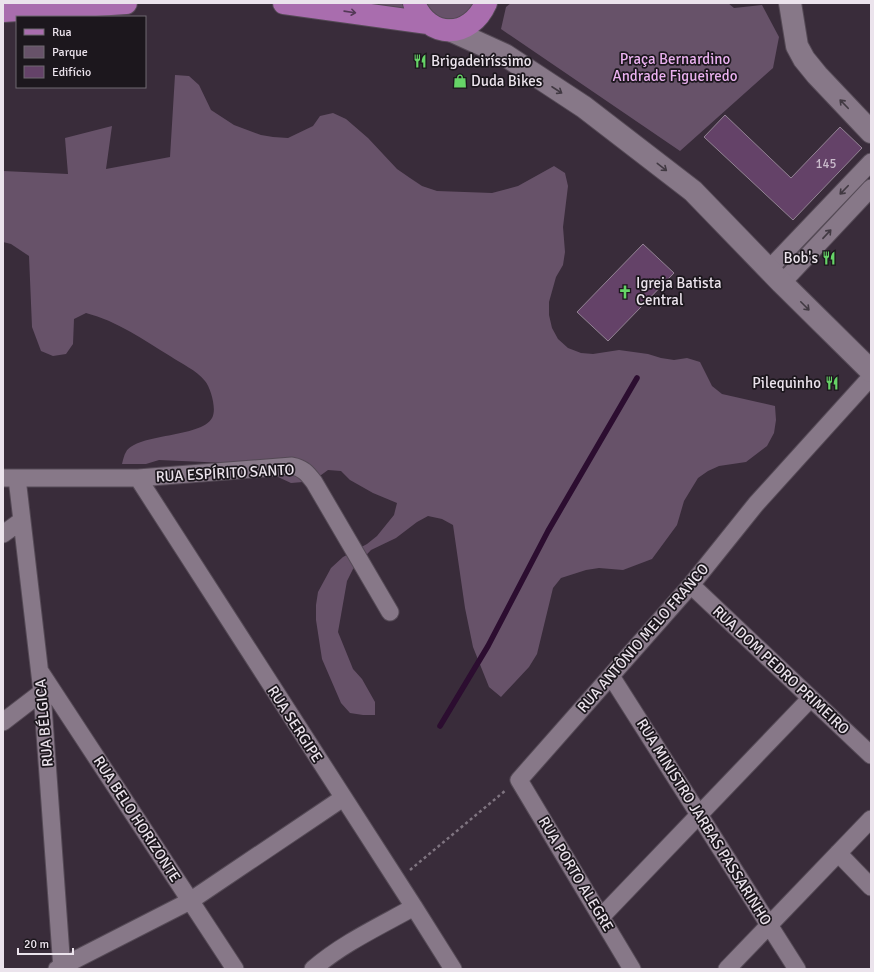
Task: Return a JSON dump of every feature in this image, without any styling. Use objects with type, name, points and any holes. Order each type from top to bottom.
[{"type":"main road","points":[[3,11],[126,3]]},
{"type":"main road","points":[[284,3],[428,23]]},
{"type":"main road","points":[[414,3],[418,13],[428,23],[438,28],[450,30],[462,28],[473,22],[481,13],[486,3]]},
{"type":"street","points":[[790,3],[797,46],[804,59],[817,75],[871,132]]},
{"type":"street","points":[[450,30],[505,55],[584,107],[693,192],[871,371]]},
{"type":"street","points":[[775,276],[871,162]]},
{"type":"street","points":[[775,276],[871,188]]},
{"type":"street","name":"RUA ANTÔNIO MELO FRANCO","points":[[519,780],[691,585],[756,504],[871,377]]},
{"type":"street","name":"RUA ESPÍRITO SANTO","points":[[10,478],[138,478],[292,466],[304,470],[314,482],[390,612]]},
{"type":"street","name":"RUA BÉLGICA","points":[[10,478],[21,521],[42,692],[60,968]]},
{"type":"street","name":"RUA SERGIPE","points":[[138,478],[453,969]]},
{"type":"street","points":[[3,534],[21,521]]},
{"type":"street","name":"RUA DOM PEDRO PRIMEIRO","points":[[691,585],[871,755]]},
{"type":"street","name":"RUA BELO HORIZONTE","points":[[39,670],[235,969]]},
{"type":"street","name":"RUA MINISTRO JARBAS PASSARINHO","points":[[611,676],[797,969]]},
{"type":"street","points":[[3,722],[42,692]]},
{"type":"street","points":[[602,916],[810,699]]},
{"type":"street","name":"RUA PORTO ALEGRE","points":[[519,780],[602,916],[632,969]]},
{"type":"street","points":[[60,968],[190,901],[343,798]]},
{"type":"street","points":[[727,969],[871,819]]},
{"type":"street","points":[[838,853],[871,887]]},
{"type":"street","points":[[313,969],[325,959],[349,944],[414,907]]},
{"type":"path","points":[[397,881],[519,780]]},
{"type":"green space","points":[[339,3],[407,3],[413,16]]},
{"type":"green space","points":[[419,3],[481,3],[445,25]]},
{"type":"green space","name":"Praça Bernardino Andrade Figueiredo","points":[[511,3],[728,3],[734,8],[762,5],[779,37],[773,68],[680,151],[501,29],[506,7]]},
{"type":"green space","points":[[175,75],[189,76],[199,85],[211,110],[234,125],[261,135],[288,138],[313,126],[320,116],[333,113],[346,119],[368,138],[397,169],[422,186],[437,191],[492,193],[518,186],[554,166],[565,173],[568,186],[563,227],[565,252],[563,265],[556,277],[549,302],[549,315],[552,328],[558,339],[568,348],[581,353],[593,354],[619,350],[648,354],[674,360],[687,358],[700,362],[712,386],[722,394],[775,406],[776,420],[774,433],[767,446],[746,462],[719,466],[698,478],[684,501],[677,525],[652,559],[623,570],[599,568],[586,570],[561,578],[553,588],[537,654],[529,667],[501,697],[489,687],[473,647],[465,608],[453,525],[442,519],[428,516],[417,522],[396,538],[371,550],[353,569],[347,581],[338,632],[353,669],[362,679],[375,702],[375,715],[350,713],[341,703],[322,659],[316,620],[318,592],[331,568],[343,557],[367,544],[377,536],[394,515],[397,503],[373,493],[350,480],[341,471],[328,470],[317,478],[303,482],[291,483],[265,471],[227,463],[159,460],[146,464],[122,464],[125,453],[132,446],[143,441],[195,429],[206,424],[212,418],[214,405],[205,381],[189,367],[130,332],[109,321],[86,313],[74,319],[73,344],[66,354],[53,356],[41,351],[32,327],[29,256],[11,244],[3,242],[3,171],[68,174],[65,138],[112,126],[106,169],[170,157]]},
{"type":"building","points":[[725,115],[791,178],[840,127],[862,148],[793,220],[704,137]]},
{"type":"building","name":"Igreja Batista Central","points":[[643,244],[674,273],[608,341],[577,312]]},
{"type":"waterway","points":[[440,726],[488,646],[548,531],[637,378]]},
{"type":"place","name":"Brigadeiríssimo","points":[[420,61]]},
{"type":"place","name":"Duda Bikes","points":[[460,81]]},
{"type":"place","name":"Bob's","points":[[829,258]]},
{"type":"place","name":"Igreja Batista Central","points":[[625,292]]},
{"type":"place","name":"Pilequinho","points":[[832,383]]}]
